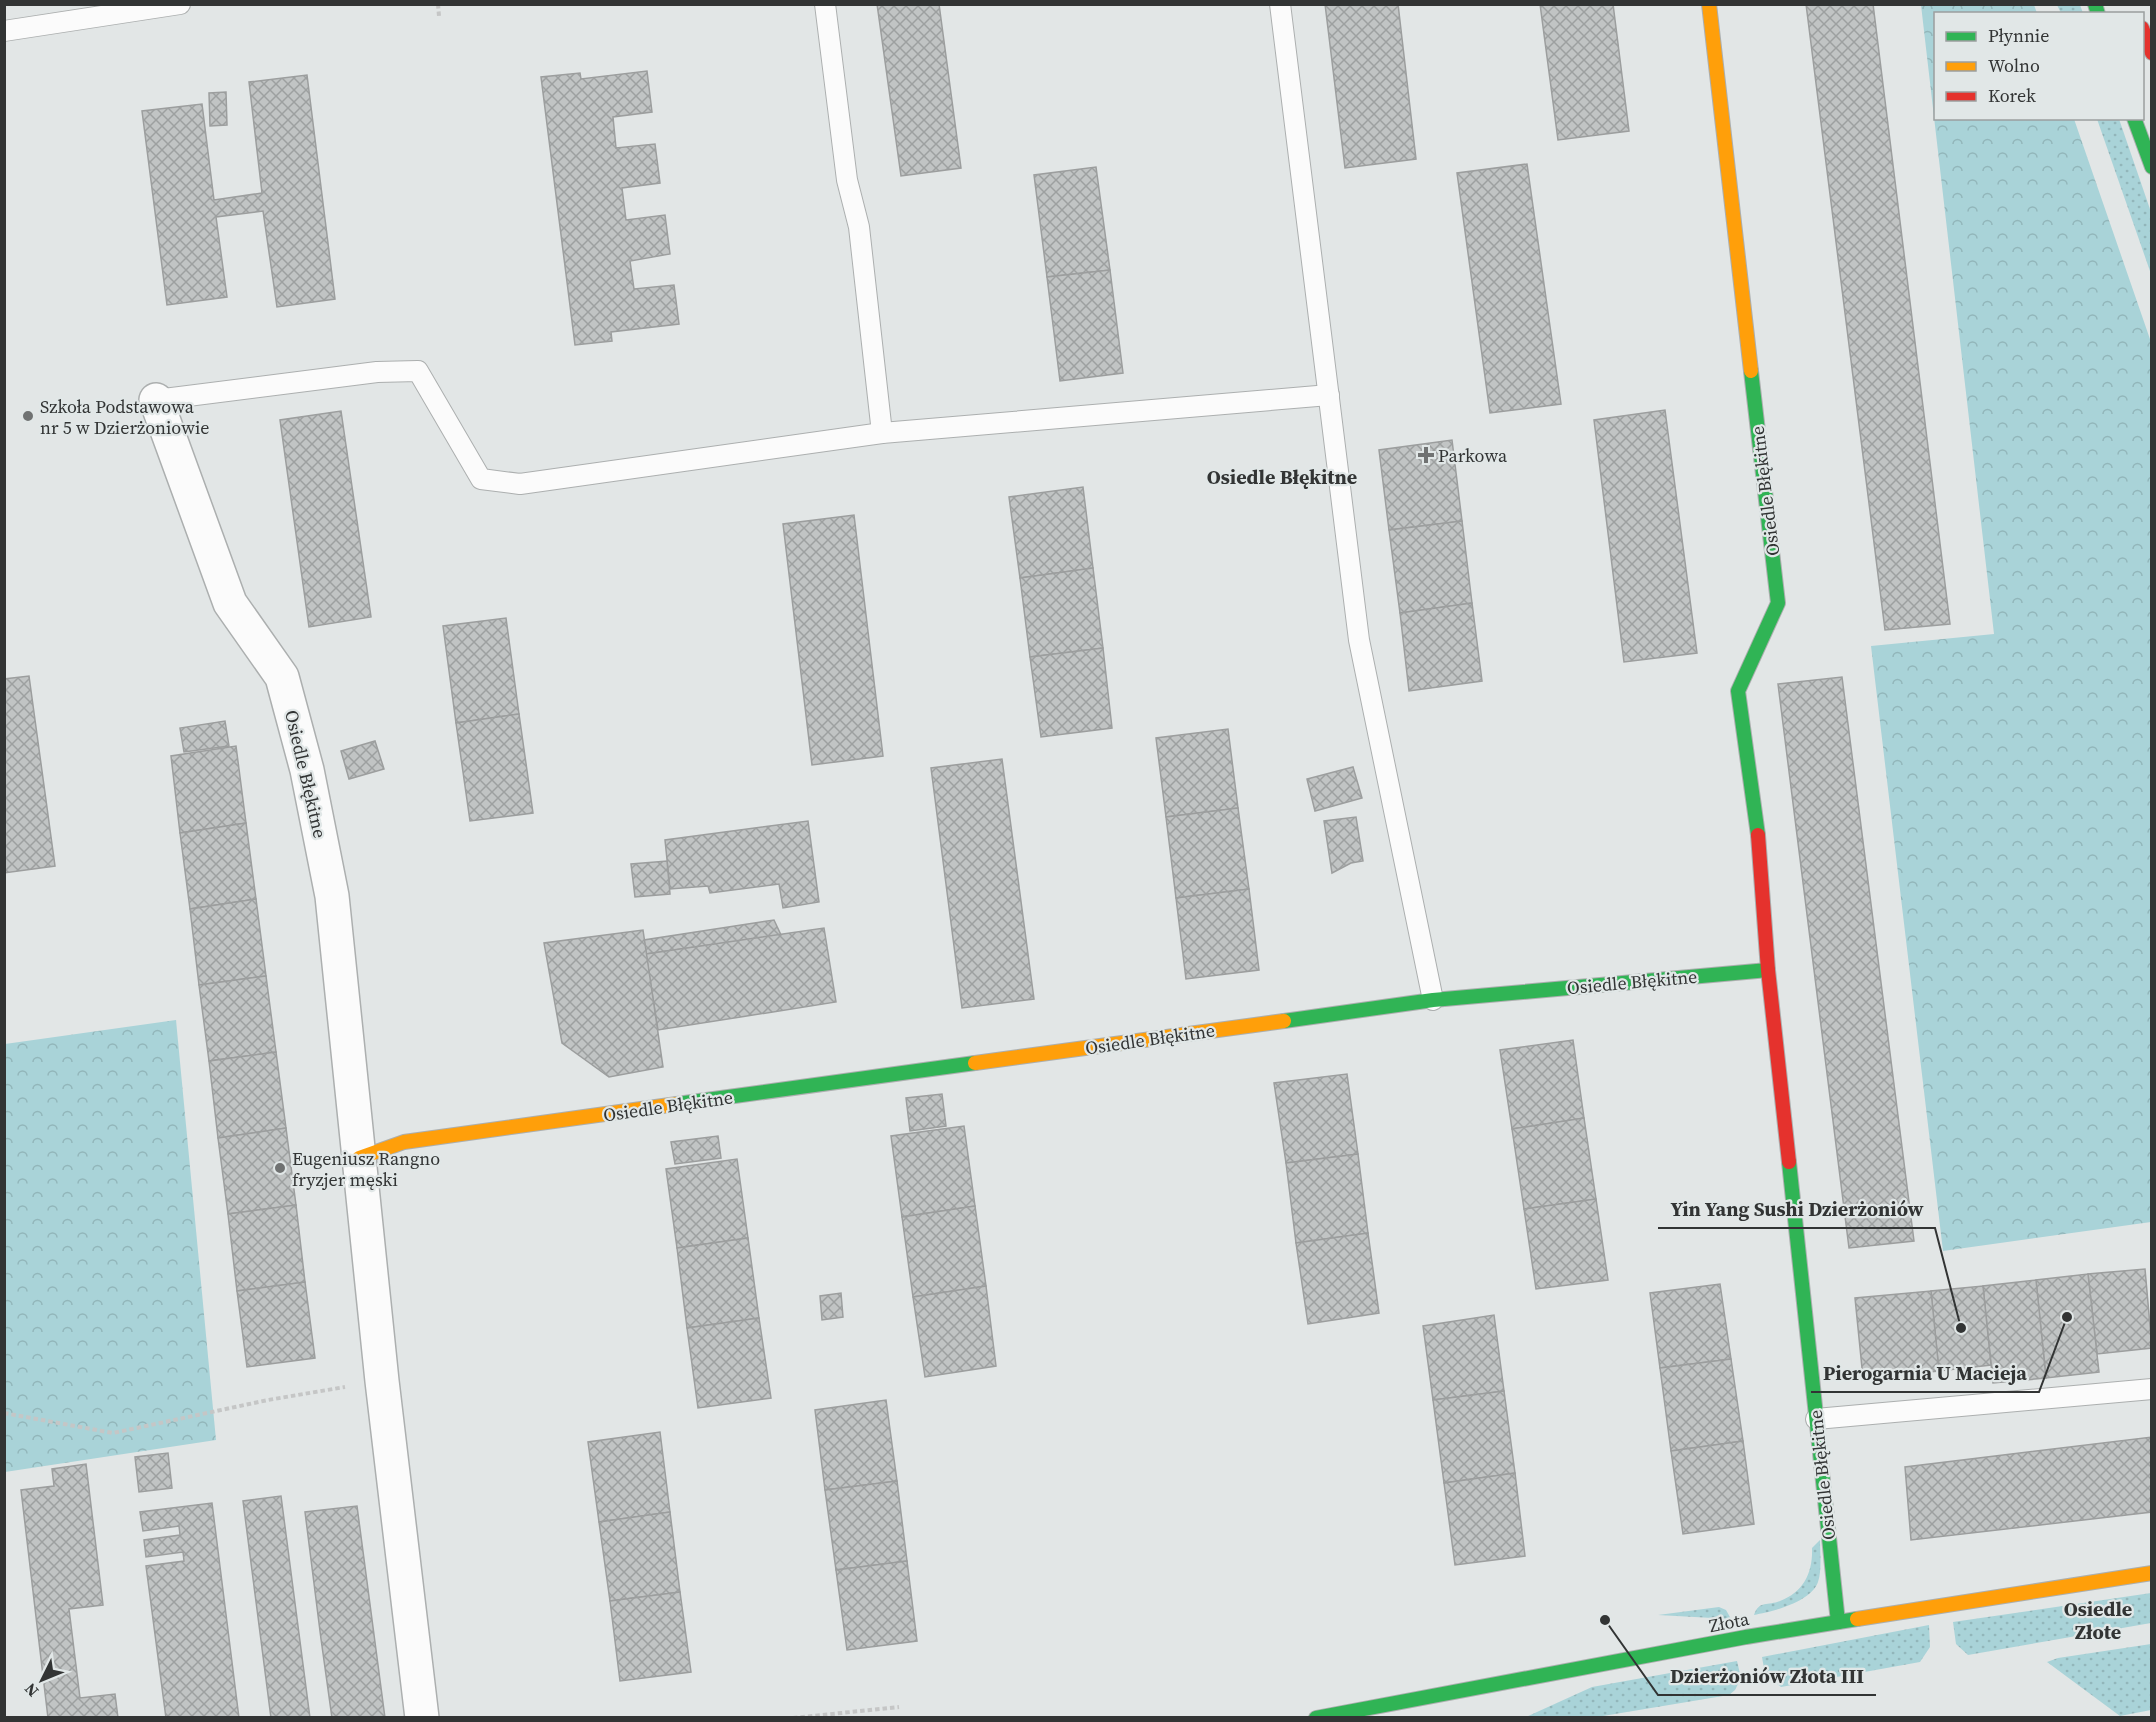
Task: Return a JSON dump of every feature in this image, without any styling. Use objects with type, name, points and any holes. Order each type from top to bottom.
[{"type":"street","name":"Osiedle Błękitne","points":[[1709,4],[1778,603],[1738,691],[1760,852],[1768,970],[1838,1622]]},
{"type":"street","points":[[2144,34],[2151,54]]},
{"type":"street","points":[[2135,120],[2151,167]]},
{"type":"street","name":"Osiedle Błękitne","points":[[156,400],[230,603],[282,677],[307,771],[332,896],[359,1158],[405,1142],[1433,1000],[1768,970]]},
{"type":"street","points":[[359,1158],[382,1381],[422,1718]]},
{"type":"street","name":"Złota","points":[[1316,1718],[1838,1622],[2151,1573]]},
{"type":"lane","points":[[4,31],[180,4]]},
{"type":"lane","points":[[825,4],[847,180],[859,226],[882,433]]},
{"type":"lane","points":[[1280,4],[1359,640],[1433,1000]]},
{"type":"lane","points":[[156,400],[377,372],[418,372],[481,479],[520,484],[882,433],[1329,395]]},
{"type":"lane","points":[[1816,1419],[2151,1389]]},
{"type":"path","points":[[438,4],[439,16]]},
{"type":"path","points":[[4,1413],[113,1433],[268,1400],[382,1381]]},
{"type":"path","points":[[793,1718],[899,1707]]},
{"type":"green space","points":[[1921,5],[2034,5],[2037,12],[1934,12],[1934,117]]},
{"type":"green space","points":[[2057,5],[2080,5],[2083,12],[2060,12]]},
{"type":"green space","points":[[1934,120],[2074,120],[2151,342],[2151,1222],[1943,1251],[1871,646],[1994,634]]},
{"type":"green space","points":[[2097,120],[2119,120],[2151,212],[2151,274]]},
{"type":"green space","points":[[176,1020],[216,1440],[5,1472],[5,1044]]},
{"type":"green space","points":[[1820,1540],[1820,1572],[1814,1589],[1790,1605],[1754,1615],[1761,1605],[1788,1597],[1801,1587],[1809,1573],[1812,1548]]},
{"type":"green space","points":[[2151,1593],[2151,1623],[1968,1655],[1956,1644],[1953,1622]]},
{"type":"green space","points":[[1719,1607],[1726,1610],[1731,1619],[1658,1615]]},
{"type":"green space","points":[[1929,1625],[1930,1647],[1920,1662],[1781,1687],[1765,1674],[1762,1657]]},
{"type":"green space","points":[[2151,1644],[2151,1710],[2120,1716],[2047,1662],[2058,1658]]},
{"type":"green space","points":[[1737,1661],[1741,1678],[1735,1690],[1729,1695],[1597,1717],[1526,1717],[1592,1687]]},
{"type":"building","points":[[877,4],[939,4],[961,168],[901,176]]},
{"type":"building","points":[[1325,4],[1398,4],[1416,159],[1345,168]]},
{"type":"building","points":[[1540,4],[1613,4],[1629,131],[1558,140]]},
{"type":"building","points":[[1806,4],[1873,4],[1950,624],[1885,630]]},
{"type":"building","points":[[647,71],[652,112],[613,117],[616,148],[655,144],[660,183],[622,188],[626,220],[665,215],[670,254],[630,261],[634,289],[674,285],[679,324],[611,332],[612,341],[575,345],[541,77],[580,73],[581,79]]},
{"type":"building","points":[[307,75],[335,299],[277,307],[263,211],[216,217],[227,297],[167,305],[142,111],[202,104],[214,200],[262,193],[249,82]]},
{"type":"building","points":[[226,92],[227,125],[210,126],[209,93]]},
{"type":"building","points":[[1527,164],[1561,404],[1490,413],[1457,173]]},
{"type":"building","points":[[1096,167],[1110,270],[1047,277],[1034,175]]},
{"type":"building","points":[[1110,270],[1123,373],[1060,381],[1047,277]]},
{"type":"building","points":[[1665,410],[1697,653],[1624,662],[1594,420]]},
{"type":"building","points":[[341,411],[371,617],[309,627],[280,420]]},
{"type":"building","points":[[1452,440],[1462,521],[1389,530],[1379,450]]},
{"type":"building","points":[[1083,487],[1093,568],[1020,578],[1009,497]]},
{"type":"building","points":[[854,515],[883,756],[812,765],[783,524]]},
{"type":"building","points":[[1462,521],[1472,603],[1400,613],[1389,530]]},
{"type":"building","points":[[1093,568],[1103,648],[1030,657],[1020,578]]},
{"type":"building","points":[[1472,603],[1482,681],[1409,691],[1400,613]]},
{"type":"building","points":[[506,618],[519,714],[456,723],[443,626]]},
{"type":"building","points":[[1103,648],[1112,728],[1041,737],[1030,657]]},
{"type":"building","points":[[29,676],[55,866],[4,873],[4,679]]},
{"type":"building","points":[[1842,677],[1914,1241],[1849,1248],[1778,684]]},
{"type":"building","points":[[519,714],[533,813],[470,821],[456,723]]},
{"type":"building","points":[[225,721],[229,746],[184,752],[180,728]]},
{"type":"building","points":[[1228,729],[1238,808],[1166,817],[1156,738]]},
{"type":"building","points":[[375,741],[384,769],[349,779],[341,751]]},
{"type":"building","points":[[236,746],[246,823],[180,833],[171,756]]},
{"type":"building","points":[[1002,759],[1034,999],[962,1008],[931,768]]},
{"type":"building","points":[[1353,767],[1362,798],[1315,811],[1307,779]]},
{"type":"building","points":[[1238,808],[1249,889],[1176,898],[1166,817]]},
{"type":"building","points":[[1356,817],[1363,861],[1351,863],[1332,873],[1324,821]]},
{"type":"building","points":[[808,821],[819,902],[783,908],[779,884],[710,893],[708,886],[670,889],[665,840]]},
{"type":"building","points":[[246,823],[256,899],[190,909],[180,833]]},
{"type":"building","points":[[667,861],[670,894],[635,897],[631,864]]},
{"type":"building","points":[[1249,889],[1259,970],[1186,979],[1176,898]]},
{"type":"building","points":[[256,899],[266,976],[199,985],[190,909]]},
{"type":"building","points":[[774,920],[781,935],[646,954],[644,940]]},
{"type":"building","points":[[824,928],[836,1002],[658,1030],[646,954]]},
{"type":"building","points":[[643,930],[663,1067],[609,1077],[562,1043],[544,943]]},
{"type":"building","points":[[266,976],[276,1052],[209,1061],[199,985]]},
{"type":"building","points":[[1573,1040],[1584,1118],[1512,1129],[1500,1050]]},
{"type":"building","points":[[276,1052],[286,1128],[218,1138],[209,1061]]},
{"type":"building","points":[[1347,1074],[1358,1154],[1286,1163],[1274,1083]]},
{"type":"building","points":[[942,1094],[946,1126],[910,1131],[906,1098]]},
{"type":"building","points":[[1584,1118],[1596,1199],[1524,1209],[1512,1129]]},
{"type":"building","points":[[964,1126],[975,1206],[902,1217],[891,1136]]},
{"type":"building","points":[[286,1128],[296,1205],[228,1214],[218,1138]]},
{"type":"building","points":[[718,1136],[721,1158],[675,1164],[671,1142]]},
{"type":"building","points":[[1358,1154],[1368,1233],[1296,1243],[1286,1163]]},
{"type":"building","points":[[737,1159],[748,1238],[677,1248],[666,1169]]},
{"type":"building","points":[[1596,1199],[1608,1280],[1536,1289],[1524,1209]]},
{"type":"building","points":[[296,1205],[305,1282],[237,1291],[228,1214]]},
{"type":"building","points":[[975,1206],[986,1286],[913,1297],[902,1217]]},
{"type":"building","points":[[1368,1233],[1379,1313],[1308,1324],[1296,1243]]},
{"type":"building","points":[[748,1238],[759,1318],[687,1328],[677,1248]]},
{"type":"building","points":[[2145,1269],[2152,1348],[2097,1354],[2088,1274]]},
{"type":"building","points":[[2088,1274],[2099,1372],[2046,1378],[2036,1280]]},
{"type":"building","points":[[2036,1280],[2046,1378],[1993,1383],[1983,1286]]},
{"type":"building","points":[[305,1282],[315,1358],[247,1367],[237,1291]]},
{"type":"building","points":[[1720,1284],[1731,1359],[1660,1368],[1650,1293]]},
{"type":"building","points":[[986,1286],[996,1366],[925,1377],[913,1297]]},
{"type":"building","points":[[1983,1286],[1991,1365],[1939,1371],[1931,1291]]},
{"type":"building","points":[[1931,1291],[1939,1371],[1863,1378],[1855,1298]]},
{"type":"building","points":[[841,1293],[843,1317],[822,1320],[820,1296]]},
{"type":"building","points":[[1494,1315],[1504,1391],[1433,1400],[1423,1326]]},
{"type":"building","points":[[759,1318],[771,1398],[698,1408],[687,1328]]},
{"type":"building","points":[[1731,1359],[1743,1441],[1671,1451],[1660,1368]]},
{"type":"building","points":[[1504,1391],[1515,1473],[1444,1483],[1433,1400]]},
{"type":"building","points":[[886,1400],[897,1481],[825,1490],[815,1410]]},
{"type":"building","points":[[660,1432],[670,1512],[599,1522],[588,1442]]},
{"type":"building","points":[[2152,1437],[2152,1512],[1911,1540],[1905,1467]]},
{"type":"building","points":[[1743,1441],[1754,1524],[1683,1534],[1671,1451]]},
{"type":"building","points":[[168,1453],[172,1488],[139,1492],[135,1457]]},
{"type":"building","points":[[86,1464],[103,1605],[69,1609],[80,1698],[115,1694],[118,1718],[48,1718],[21,1490],[54,1486],[52,1469]]},
{"type":"building","points":[[1515,1473],[1525,1556],[1455,1565],[1444,1483]]},
{"type":"building","points":[[897,1481],[907,1561],[836,1570],[825,1490]]},
{"type":"building","points":[[281,1496],[310,1718],[271,1718],[243,1501]]},
{"type":"building","points":[[212,1503],[239,1718],[166,1718],[146,1566],[184,1561],[183,1552],[146,1557],[144,1540],[180,1535],[179,1526],[143,1531],[140,1512]]},
{"type":"building","points":[[357,1506],[385,1718],[332,1718],[321,1639],[305,1512]]},
{"type":"building","points":[[670,1512],[680,1592],[610,1601],[599,1522]]},
{"type":"building","points":[[907,1561],[917,1641],[847,1650],[836,1570]]},
{"type":"building","points":[[680,1592],[691,1672],[620,1681],[610,1601]]},
{"type":"traffic: fast","points":[[2095,4],[2097,12]]},
{"type":"traffic: fast","points":[[2135,120],[2152,167]]},
{"type":"traffic: fast","points":[[1751,371],[1778,603],[1738,691],[1758,835]]},
{"type":"traffic: fast","points":[[1284,1021],[1433,1000],[1768,970]]},
{"type":"traffic: fast","points":[[677,1104],[975,1063]]},
{"type":"traffic: fast","points":[[1789,1162],[1838,1622]]},
{"type":"traffic: fast","points":[[1316,1718],[1746,1637],[1857,1619]]},
{"type":"traffic: slow","points":[[1709,4],[1751,371]]},
{"type":"traffic: slow","points":[[975,1063],[1284,1021]]},
{"type":"traffic: slow","points":[[359,1158],[404,1142],[677,1104]]},
{"type":"traffic: slow","points":[[1857,1619],[2152,1573]]},
{"type":"traffic: jam","points":[[2144,33],[2152,53]]},
{"type":"traffic: jam","points":[[1758,835],[1768,970],[1789,1162]]},
{"type":"place","name":"Szkoła Podstawowa nr 5 w Dzierżoniowie","points":[[28,416]]},
{"type":"place","name":"Parkowa","points":[[1426,455]]},
{"type":"place","name":"Eugeniusz Rangno fryzjer męski","points":[[280,1168]]},
{"type":"place","name":"Pierogarnia U Macieja","points":[[2067,1317]]},
{"type":"place","name":"Yin Yang Sushi Dzierżoniów","points":[[1961,1328]]},
{"type":"place","name":"Dzierżoniów Złota III","points":[[1605,1620]]},
{"type":"district","name":"Osiedle Błękitne","points":[[1282,477]]},
{"type":"district","name":"Osiedle Złote","points":[[2098,1620]]}]
